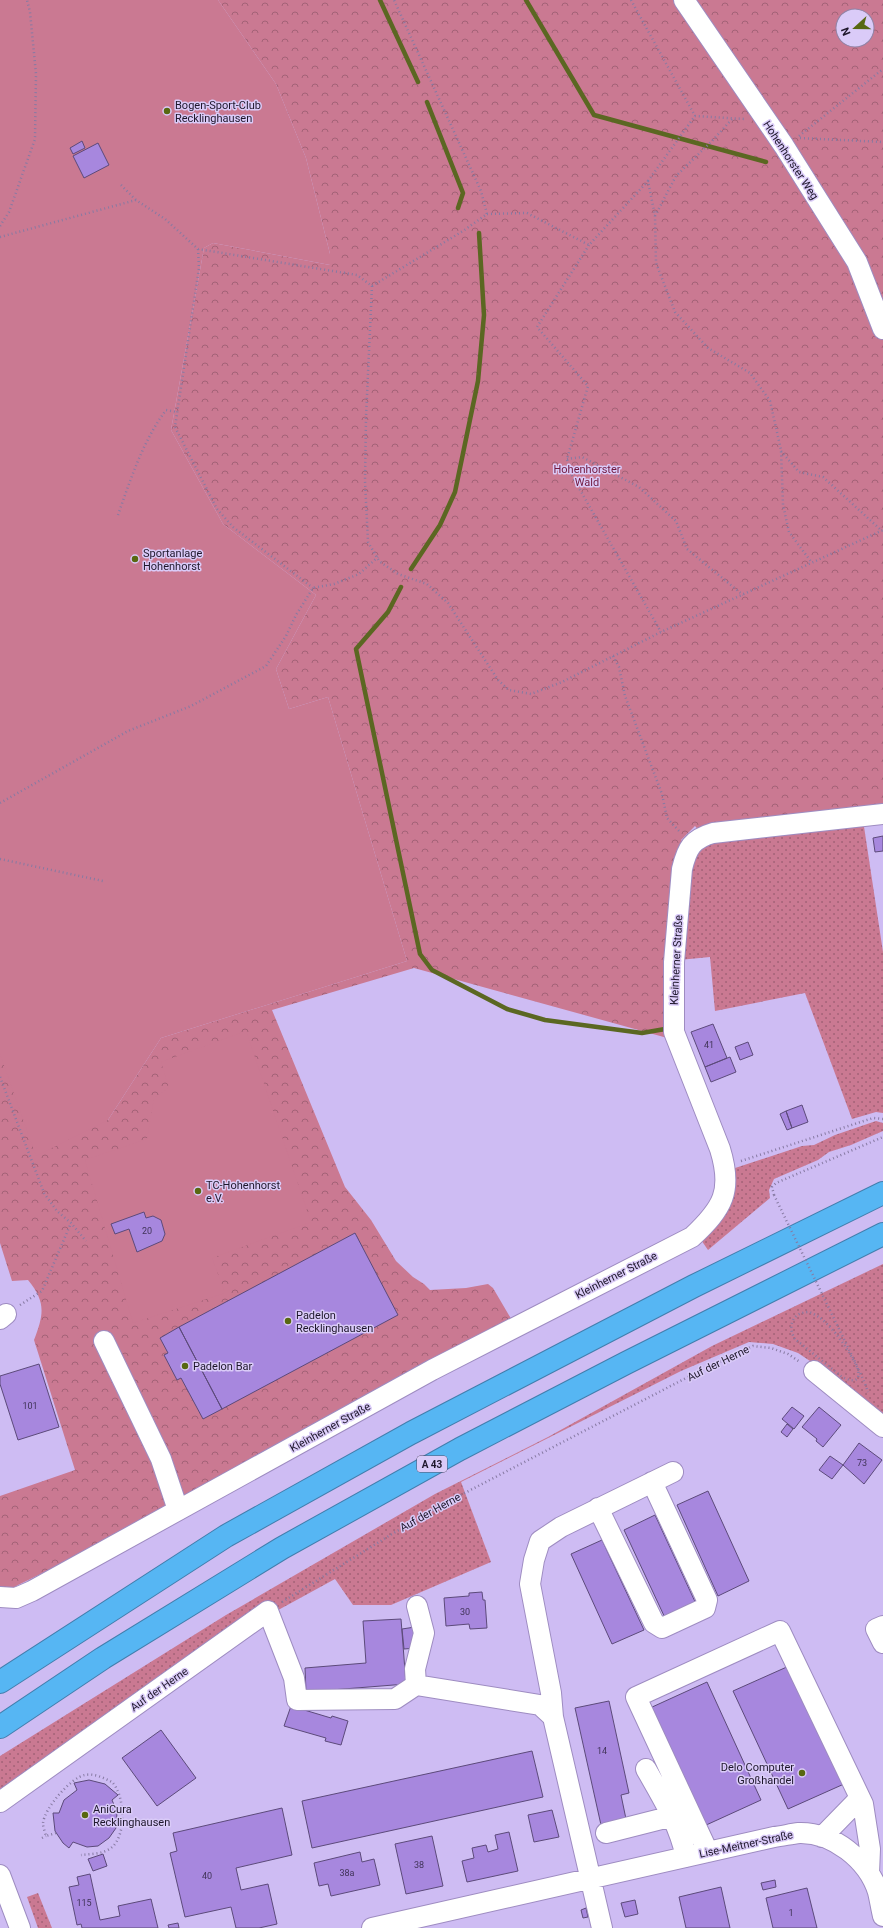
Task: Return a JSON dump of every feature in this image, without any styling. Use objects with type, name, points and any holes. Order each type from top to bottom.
[{"type":"highway","points":[[0,1682],[226,1536],[411,1433],[674,1296],[883,1193]]},
{"type":"highway","name":"A 43","points":[[0,1727],[103,1658],[289,1544],[460,1449],[674,1338],[883,1234]]},
{"type":"street","name":"Hohenhorster Weg","points":[[684,0],[766,120],[857,262],[883,329]]},
{"type":"street","points":[[692,843],[702,836],[713,833],[883,814]]},
{"type":"street","name":"Kleinherner Straße","points":[[0,1597],[16,1598],[32,1591],[432,1370],[692,1236],[707,1222],[720,1205],[727,1180],[726,1166],[674,1032],[674,962],[682,869],[686,855],[692,843]]},
{"type":"street","points":[[104,1341],[161,1458],[178,1510]]},
{"type":"street","points":[[814,1371],[883,1427]]},
{"type":"street","points":[[602,1928],[553,1717],[551,1693],[530,1584],[534,1560],[540,1541],[561,1527],[673,1472]]},
{"type":"street","points":[[598,1508],[654,1623],[662,1628],[705,1608],[707,1600],[652,1482]]},
{"type":"street","points":[[416,1685],[415,1669],[424,1633],[417,1606]]},
{"type":"street","points":[[268,1611],[294,1678],[297,1700],[395,1699],[416,1685],[540,1705],[553,1717]]},
{"type":"street","name":"Auf der Herne","points":[[0,1802],[268,1611]]},
{"type":"street","points":[[883,1626],[876,1629],[883,1644]]},
{"type":"street","points":[[708,1852],[636,1697],[780,1631],[863,1804],[870,1849],[869,1873]]},
{"type":"street","points":[[646,1769],[672,1816],[681,1836],[686,1857]]},
{"type":"street","points":[[822,1837],[860,1798]]},
{"type":"street","points":[[606,1833],[672,1816]]},
{"type":"street","name":"Lise-Meitner-Straße","points":[[372,1928],[590,1878],[799,1833],[822,1837],[838,1843],[856,1858],[869,1873],[878,1891],[882,1911]]},
{"type":"street","points":[[0,1875],[20,1928]]},
{"type":"path","points":[[0,226],[9,212],[35,139],[36,74],[30,12],[27,0]]},
{"type":"path","points":[[394,0],[466,156],[481,191],[487,214]]},
{"type":"path","points":[[631,0],[695,116]]},
{"type":"path","points":[[883,69],[796,138],[883,142]]},
{"type":"path","points":[[695,116],[766,120]]},
{"type":"path","points":[[661,632],[571,474],[566,459],[588,386],[537,327],[588,245],[648,181],[695,116]]},
{"type":"path","points":[[655,216],[676,176],[714,139],[732,118]]},
{"type":"path","points":[[648,181],[655,216],[656,263],[675,312],[708,348],[750,373],[770,401],[781,450],[783,505],[789,532],[812,563]]},
{"type":"path","points":[[122,185],[136,200],[165,220],[198,250],[357,275],[372,286]]},
{"type":"path","points":[[0,237],[136,200]]},
{"type":"path","points":[[372,286],[463,231],[487,214],[527,213],[588,245]]},
{"type":"path","points":[[198,250],[199,268],[175,427],[217,508],[233,527],[313,588]]},
{"type":"path","points":[[372,286],[365,481],[368,542],[378,558],[398,574],[427,584],[448,603],[498,680],[509,690],[531,694],[562,682],[661,632],[882,531],[823,477],[799,472],[781,450]]},
{"type":"path","points":[[118,515],[141,453],[155,425],[166,410],[177,412]]},
{"type":"path","points":[[566,459],[582,457],[639,487],[676,521],[687,549],[743,595]]},
{"type":"path","points":[[0,803],[128,732],[191,706],[266,666],[286,636],[296,615],[313,588],[334,584],[359,574],[378,558]]},
{"type":"path","points":[[613,656],[619,667],[625,696],[662,794],[667,818],[692,843]]},
{"type":"path","points":[[0,859],[103,881]]},
{"type":"path","points":[[0,1077],[44,1194],[57,1211],[71,1223],[86,1241]]},
{"type":"path","points":[[726,1166],[873,1118],[883,1119]]},
{"type":"path","points":[[864,1412],[870,1397],[862,1374],[838,1337],[819,1317],[814,1314],[804,1312],[796,1316],[792,1322],[790,1330],[795,1340],[848,1381],[853,1381],[858,1378],[860,1373],[857,1366],[774,1195],[772,1187],[776,1183],[883,1137]]},
{"type":"path","points":[[3,1317],[42,1290],[71,1223]]},
{"type":"path","name":"Auf der Herne","points":[[268,1611],[392,1534],[457,1497],[688,1377],[754,1346],[771,1348],[788,1354],[814,1371]]},
{"type":"path","points":[[46,1836],[43,1823],[54,1800],[70,1784],[84,1775],[102,1777],[114,1784],[122,1805],[122,1820],[118,1838],[112,1846],[102,1852],[81,1855]]},
{"type":"path","points":[[122,1820],[134,1823]]},
{"type":"path","points":[[42,1838],[56,1833]]},
{"type":"green space","name":"Sportanlage Hohenhorst","points":[[0,0],[218,0],[276,84],[306,158],[330,254],[330,265],[213,243],[204,248],[171,430],[223,524],[316,595],[276,669],[289,709],[328,697],[407,961],[161,1038],[108,1120],[36,1156],[0,1054]]},
{"type":"green space","name":"Hohenhorster Wald","points":[[218,0],[883,0],[883,808],[701,833],[695,826],[681,840],[686,844],[671,1039],[414,968],[272,1010],[345,1187],[371,1220],[396,1261],[430,1290],[466,1288],[488,1284],[493,1288],[513,1322],[150,1521],[18,1585],[0,1596],[0,1496],[75,1470],[34,1340],[40,1323],[42,1308],[38,1295],[28,1280],[12,1281],[0,1243],[0,948],[108,1120],[161,1038],[407,961],[328,697],[289,709],[276,669],[316,595],[223,524],[171,430],[204,248],[213,243],[330,265],[330,254],[306,158],[276,84]]},
{"type":"green space","points":[[863,820],[883,952],[883,1113],[876,1112],[852,1119],[805,993],[715,1011],[710,957],[679,960],[692,856],[709,841]]},
{"type":"green space","name":"TC-Hohenhorst e.V.","points":[[246,1031],[311,1222],[212,1258],[225,1293],[133,1323],[85,1160],[147,1139],[154,1098],[169,1088],[161,1062]]},
{"type":"green space","points":[[876,1121],[883,1123],[883,1131],[851,1145],[829,1152],[818,1160],[774,1179],[769,1190],[770,1198],[708,1250],[699,1237],[729,1170],[802,1146],[814,1145],[835,1135]]},
{"type":"green space","points":[[883,1264],[883,1420],[822,1369],[798,1353],[773,1344],[749,1342],[681,1371],[461,1482],[491,1562],[391,1605],[353,1605],[335,1579],[249,1626],[0,1810],[0,1756],[226,1615],[435,1494],[548,1437],[712,1346]]},
{"type":"green space","points":[[38,1893],[52,1928],[38,1928],[27,1897]]},
{"type":"building","points":[[82,141],[85,148],[73,154],[70,148]]},
{"type":"building","points":[[98,143],[109,165],[84,178],[73,156]]},
{"type":"building","points":[[883,836],[883,851],[875,852],[873,838]]},
{"type":"building","points":[[713,1024],[727,1058],[705,1067],[691,1032]]},
{"type":"building","points":[[748,1042],[753,1055],[740,1060],[735,1047]]},
{"type":"building","points":[[730,1057],[736,1072],[711,1082],[705,1067]]},
{"type":"building","points":[[802,1105],[808,1122],[792,1128],[786,1111]]},
{"type":"building","points":[[786,1111],[792,1128],[787,1130],[780,1114]]},
{"type":"building","points":[[144,1212],[146,1218],[153,1216],[161,1220],[165,1234],[162,1241],[137,1252],[129,1229],[115,1234],[111,1224]]},
{"type":"building","name":"Padelon Recklinghausen","points":[[355,1233],[398,1315],[222,1409],[179,1327]]},
{"type":"building","name":"Padelon Bar","points":[[179,1327],[222,1409],[203,1419],[181,1378],[177,1380],[164,1355],[168,1353],[160,1338]]},
{"type":"building","points":[[39,1364],[59,1427],[18,1440],[0,1384],[0,1376]]},
{"type":"building","points":[[792,1407],[804,1416],[794,1429],[782,1419]]},
{"type":"building","points":[[819,1407],[841,1425],[823,1447],[816,1441],[817,1439],[802,1427]]},
{"type":"building","points":[[787,1424],[793,1429],[787,1437],[781,1432]]},
{"type":"building","points":[[859,1443],[882,1460],[864,1484],[843,1465]]},
{"type":"building","points":[[830,1456],[843,1465],[832,1479],[819,1470]]},
{"type":"building","points":[[708,1491],[749,1581],[718,1596],[677,1505]]},
{"type":"building","points":[[655,1515],[697,1606],[666,1620],[624,1530]]},
{"type":"building","points":[[602,1540],[644,1630],[612,1644],[571,1554]]},
{"type":"building","points":[[482,1592],[483,1600],[485,1600],[487,1628],[470,1629],[469,1624],[446,1626],[444,1598],[469,1596],[469,1593]]},
{"type":"building","points":[[401,1619],[406,1684],[306,1692],[305,1668],[366,1663],[363,1621]]},
{"type":"building","points":[[415,1627],[416,1648],[404,1649],[402,1629]]},
{"type":"building","points":[[789,1666],[844,1784],[788,1809],[733,1691]]},
{"type":"building","points":[[707,1682],[761,1800],[704,1826],[650,1708]]},
{"type":"building","points":[[609,1701],[629,1793],[621,1795],[626,1819],[601,1825],[575,1708]]},
{"type":"building","points":[[291,1706],[331,1718],[332,1716],[348,1721],[341,1745],[325,1741],[326,1738],[284,1726]]},
{"type":"building","points":[[161,1730],[196,1778],[157,1806],[122,1758]]},
{"type":"building","points":[[532,1751],[543,1797],[312,1848],[302,1801]]},
{"type":"building","name":"AniCura Recklinghausen","points":[[89,1780],[105,1784],[118,1795],[112,1800],[117,1812],[116,1828],[109,1838],[98,1846],[87,1847],[73,1842],[69,1848],[63,1843],[55,1831],[53,1813],[59,1813],[64,1800],[77,1790],[74,1783]]},
{"type":"building","points":[[282,1808],[292,1855],[236,1868],[241,1890],[268,1884],[277,1924],[259,1928],[236,1928],[231,1907],[185,1917],[170,1853],[177,1851],[173,1833]]},
{"type":"building","points":[[552,1810],[559,1837],[534,1842],[528,1815]]},
{"type":"building","points":[[509,1832],[518,1871],[467,1882],[462,1861],[474,1858],[472,1848],[486,1845],[488,1852],[498,1849],[495,1835]]},
{"type":"building","points":[[432,1836],[443,1886],[406,1894],[395,1844]]},
{"type":"building","points":[[360,1852],[362,1862],[374,1859],[380,1885],[331,1896],[328,1884],[319,1886],[314,1863]]},
{"type":"building","points":[[103,1854],[107,1866],[93,1871],[88,1859]]},
{"type":"building","points":[[90,1874],[100,1920],[120,1916],[118,1906],[151,1899],[158,1928],[82,1928],[81,1924],[77,1925],[69,1887],[79,1885],[77,1877]]},
{"type":"building","points":[[775,1880],[776,1887],[763,1890],[761,1883]]},
{"type":"building","points":[[721,1887],[730,1928],[686,1928],[679,1897]]},
{"type":"building","points":[[807,1888],[817,1928],[773,1928],[766,1898]]},
{"type":"building","points":[[635,1900],[638,1914],[625,1917],[621,1903]]},
{"type":"building","points":[[586,1908],[588,1917],[583,1918],[581,1910]]},
{"type":"building","points":[[178,1923],[179,1928],[169,1928],[168,1925]]},
{"type":"waterway","points":[[380,0],[418,82]]},
{"type":"waterway","points":[[526,0],[594,115],[766,162]]},
{"type":"waterway","points":[[427,102],[463,193],[458,208]]},
{"type":"waterway","points":[[411,569],[440,525],[455,492],[478,381],[484,315],[479,233]]},
{"type":"waterway","points":[[401,587],[388,612],[356,649],[420,954],[432,970],[507,1009],[545,1020],[642,1033],[665,1029]]},
{"type":"place","name":"Bogen-Sport-Club Recklinghausen","points":[[167,111]]},
{"type":"place","name":"Sportanlage Hohenhorst","points":[[135,559]]},
{"type":"place","name":"TC-Hohenhorst e.V.","points":[[198,1191]]},
{"type":"place","name":"Padelon Recklinghausen","points":[[288,1321]]},
{"type":"place","name":"Padelon Bar","points":[[185,1366]]},
{"type":"place","name":"Delo Computer Großhandel","points":[[802,1773]]},
{"type":"place","name":"AniCura Recklinghausen","points":[[85,1815]]}]
